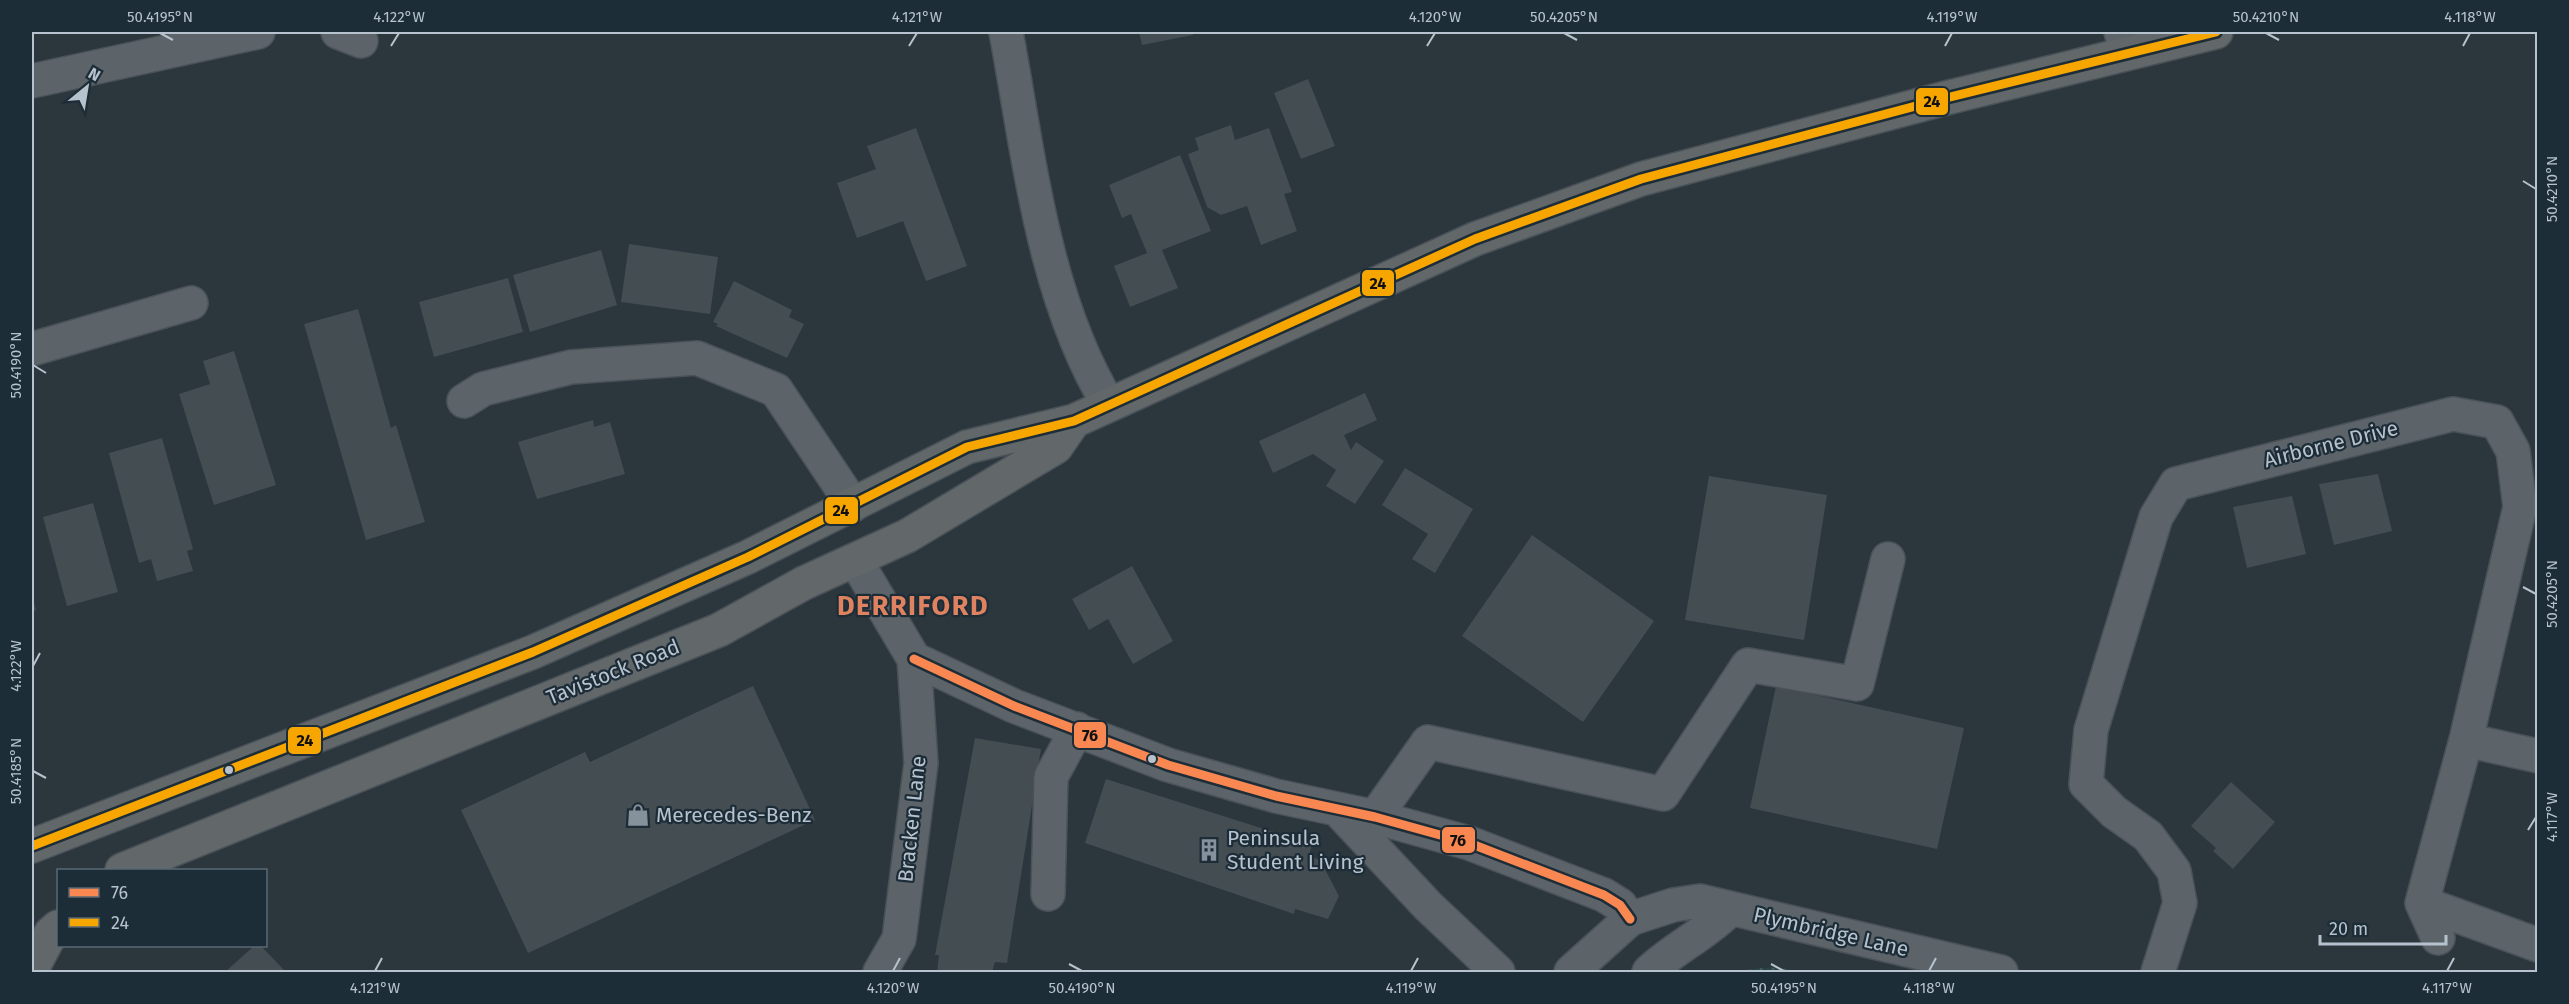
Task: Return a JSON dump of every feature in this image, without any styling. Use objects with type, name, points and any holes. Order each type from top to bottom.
[{"type":"highway","points":[[32,846],[533,652],[716,572],[853,506],[967,447],[1074,421],[1475,239],[1641,179],[1946,98],[2125,42],[2216,32]]},
{"type":"highway","name":"Tavistock Road","points":[[124,869],[719,630],[804,583],[907,536],[1056,447],[1074,421]]},
{"type":"highway","points":[[32,969],[51,933],[57,928]]},
{"type":"street","points":[[32,81],[258,32]]},
{"type":"street","points":[[1006,32],[1049,261],[1093,379],[1109,405]]},
{"type":"street","points":[[32,349],[191,303]]},
{"type":"street","points":[[464,401],[483,389],[571,367],[697,358],[776,390],[853,506]]},
{"type":"street","name":"Airborne Drive","points":[[2158,972],[2180,903],[2174,871],[2148,836],[2114,812],[2086,783],[2095,719],[2156,517],[2176,484],[2453,414],[2497,422],[2513,451],[2520,507],[2466,740],[2422,903]]},
{"type":"street","points":[[1375,817],[1428,742],[1663,794],[1748,665],[1857,684],[1888,559]]},
{"type":"street","points":[[856,561],[914,659],[1014,705],[1168,765],[1276,796],[1375,817],[1469,843],[1580,884],[1612,900],[1630,919]]},
{"type":"street","name":"Bracken Lane","points":[[880,972],[899,939],[921,763],[914,659]]},
{"type":"street","points":[[1048,894],[1051,777],[1077,729]]},
{"type":"street","points":[[2466,740],[2538,756]]},
{"type":"street","points":[[1339,811],[1428,906],[1498,972]]},
{"type":"street","name":"Plymbridge Lane","points":[[1571,972],[1630,919],[1673,905],[1700,901],[2001,972]]},
{"type":"street","points":[[2422,903],[2438,938]]},
{"type":"street","points":[[2422,903],[2538,945]]},
{"type":"street","name":"Plymbridge Lane","points":[[1649,972],[1686,943],[1713,926],[1730,909]]},
{"type":"green space","points":[[1775,967],[1801,972],[1747,972],[1750,969]]},
{"type":"building","points":[[1139,32],[1192,32],[1193,35],[1142,45]]},
{"type":"building","points":[[1308,79],[1335,146],[1301,159],[1274,93]]},
{"type":"building","points":[[1231,125],[1235,140],[1269,128],[1292,192],[1284,194],[1297,231],[1261,245],[1247,206],[1221,215],[1207,207],[1188,154],[1199,150],[1195,138]]},
{"type":"building","points":[[916,128],[967,266],[926,281],[903,221],[857,238],[837,183],[876,169],[867,146]]},
{"type":"building","points":[[1180,155],[1211,231],[1162,250],[1178,288],[1130,307],[1114,266],[1147,253],[1131,214],[1122,218],[1109,185]]},
{"type":"building","points":[[629,244],[718,257],[710,314],[621,302]]},
{"type":"building","points":[[601,250],[617,305],[530,332],[513,275]]},
{"type":"building","points":[[508,278],[523,332],[434,357],[419,302]]},
{"type":"building","points":[[734,281],[792,310],[789,317],[804,324],[787,358],[716,326],[718,324],[713,322]]},
{"type":"building","points":[[358,309],[391,428],[396,425],[425,522],[366,540],[304,324]]},
{"type":"building","points":[[234,351],[276,485],[214,505],[179,394],[210,384],[203,361]]},
{"type":"building","points":[[1365,393],[1377,420],[1344,435],[1351,450],[1356,442],[1384,461],[1355,504],[1326,486],[1336,470],[1313,454],[1273,473],[1259,441]]},
{"type":"building","points":[[593,420],[594,427],[610,422],[625,474],[537,499],[518,442]]},
{"type":"building","points":[[162,438],[193,549],[187,551],[193,571],[157,581],[151,559],[139,563],[109,453]]},
{"type":"building","points":[[1405,468],[1473,509],[1435,573],[1412,559],[1428,534],[1382,505]]},
{"type":"building","points":[[2378,474],[2392,531],[2334,545],[2319,484]]},
{"type":"building","points":[[1709,476],[1827,495],[1804,640],[1685,620]]},
{"type":"building","points":[[2292,496],[2306,554],[2247,568],[2233,507]]},
{"type":"building","points":[[93,503],[118,592],[67,606],[43,517]]},
{"type":"building","points":[[1532,535],[1654,621],[1583,722],[1462,636]]},
{"type":"building","points":[[1132,566],[1173,641],[1133,664],[1108,619],[1089,630],[1072,599]]},
{"type":"building","points":[[32,596],[36,610],[32,612]]},
{"type":"building","name":"Merecedes-Benz","points":[[753,686],[815,820],[528,953],[461,810],[585,752],[590,762]]},
{"type":"building","points":[[1776,686],[1964,728],[1937,849],[1750,808]]},
{"type":"building","points":[[975,738],[1041,749],[1007,963],[995,962],[992,972],[937,972],[939,955],[935,955]]},
{"type":"building","name":"Peninsula Student Living","points":[[1106,779],[1312,844],[1309,856],[1320,860],[1339,896],[1328,919],[1295,909],[1294,914],[1085,843]]},
{"type":"building","points":[[2231,782],[2275,822],[2233,869],[2213,851],[2216,848],[2191,826]]},
{"type":"building","points":[[253,947],[262,947],[286,972],[225,972]]},
{"type":"transit line","name":"24","points":[[32,846],[533,652],[748,557],[967,447],[1074,421],[1475,239],[1641,179],[1946,98],[2216,32]]},
{"type":"transit line","name":"76","points":[[914,659],[1014,706],[1168,765],[1276,796],[1375,817],[1469,843],[1604,895],[1620,905],[1630,919]]},
{"type":"place","name":"Merecedes-Benz","points":[[638,815]]},
{"type":"place","name":"Peninsula Student Living","points":[[1209,850]]},
{"type":"district","name":"DERRIFORD","points":[[913,606]]}]
